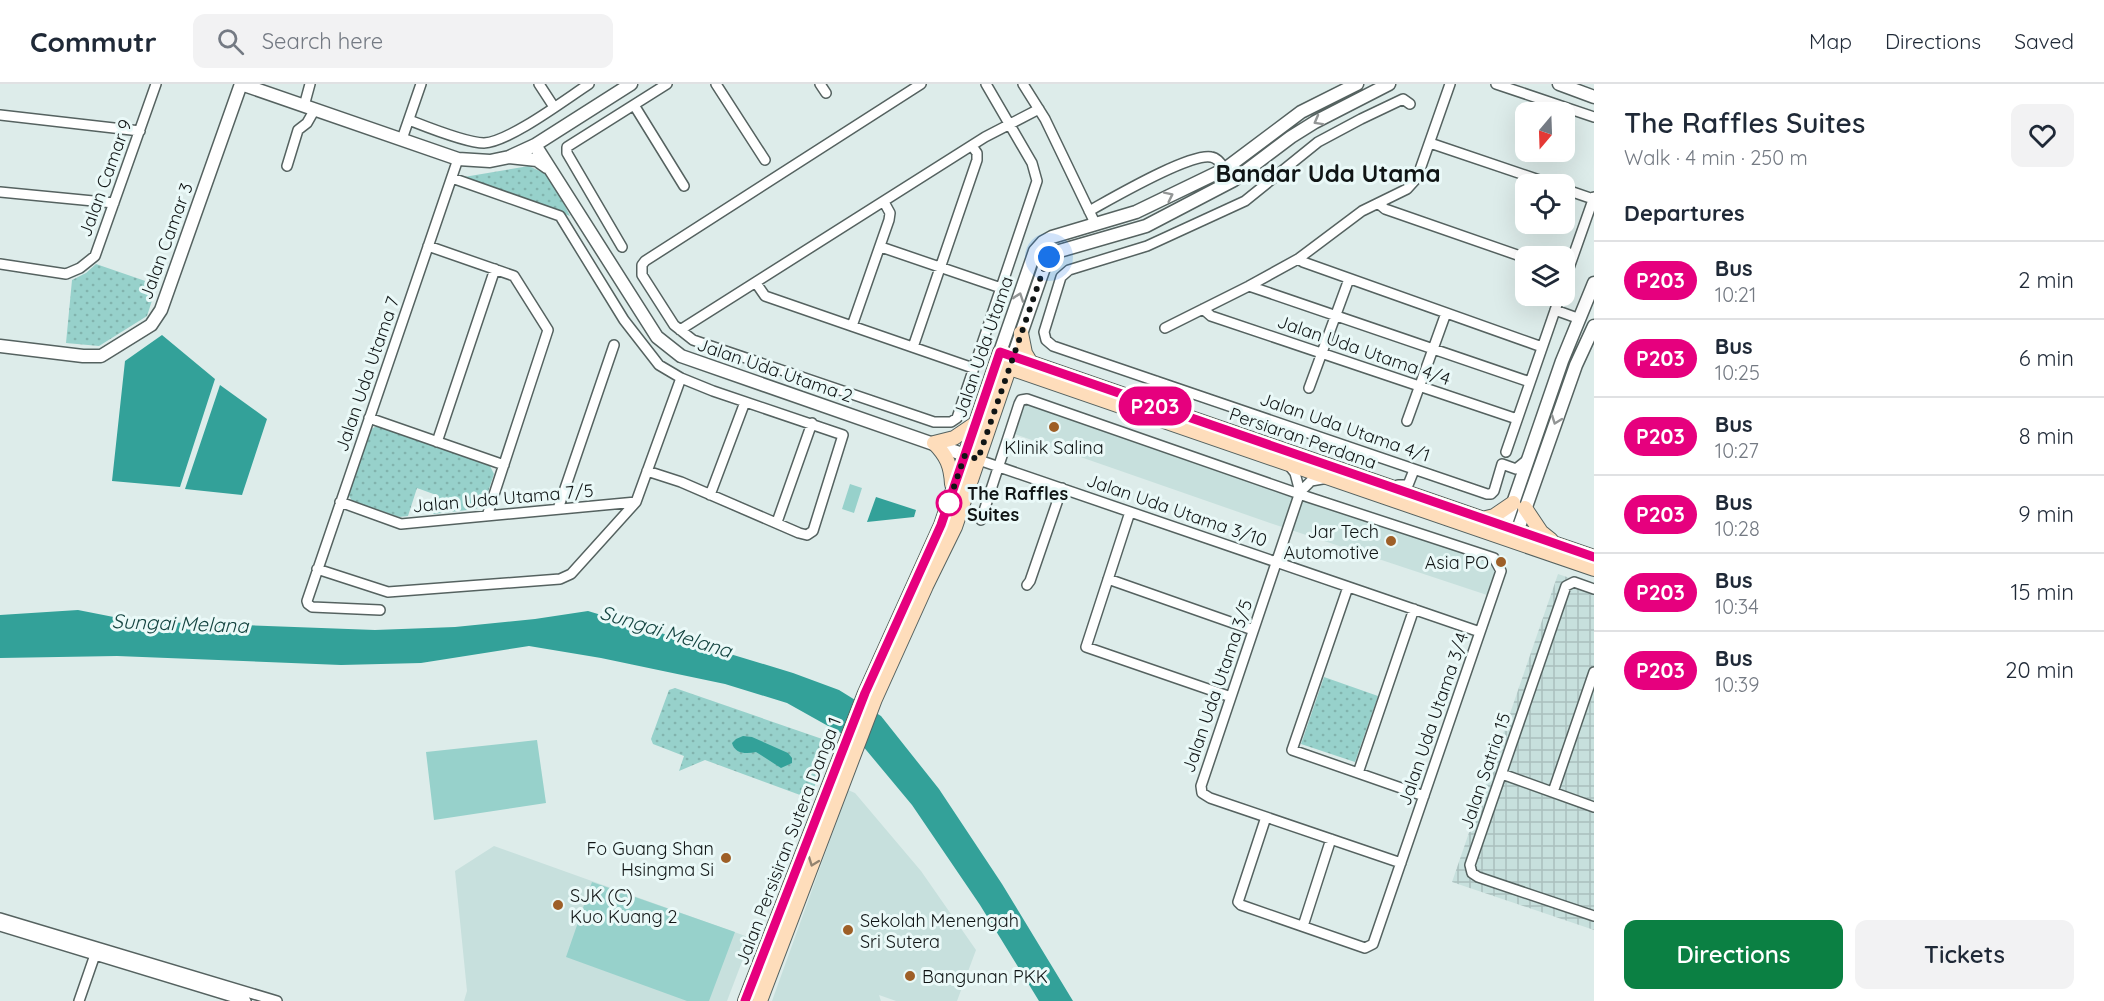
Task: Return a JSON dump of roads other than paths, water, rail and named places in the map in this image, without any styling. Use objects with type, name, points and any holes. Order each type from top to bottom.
[{"type":"main road","points":[[1002,390],[1029,368],[1022,333]]},
{"type":"main road","name":"Persiaran Perdana","points":[[1005,360],[1330,478],[1509,534],[1558,545],[1594,557]]},
{"type":"main road","name":"Jalan Uda Utama","points":[[870,696],[941,525],[952,492],[972,457],[1002,390],[1005,360]]},
{"type":"main road","name":"Jalan Uda Utama","points":[[870,696],[955,527],[972,457],[976,423],[1005,360]]},
{"type":"main road","name":"Persiaran Perdana","points":[[1029,368],[1096,385],[1482,519],[1509,534],[1594,569]]},
{"type":"main road","points":[[952,492],[950,463],[934,443],[954,438],[976,423]]},
{"type":"main road","points":[[1482,519],[1519,505],[1541,532],[1558,545]]},
{"type":"main road","name":"Jalan Persisiran Sutera Danga 1","points":[[760,1001],[870,696]]},
{"type":"main road","name":"Jalan Persisiran Sutera Danga 1","points":[[745,1001],[851,747]]},
{"type":"street","name":"Jalan Camar 9","points":[[0,264],[66,274],[80,268],[95,256],[156,84]]},
{"type":"street","points":[[241,84],[458,159],[537,160],[550,169]]},
{"type":"street","name":"Jalan Camar 3","points":[[0,346],[101,356],[151,325],[160,310],[241,84]]},
{"type":"street","points":[[287,166],[298,130],[307,123],[310,84]]},
{"type":"street","points":[[402,139],[421,84]]},
{"type":"street","points":[[538,84],[554,107]]},
{"type":"street","points":[[409,120],[449,135],[484,143],[511,134],[590,84]]},
{"type":"street","points":[[509,158],[536,145],[631,84]]},
{"type":"street","points":[[622,247],[567,153],[567,147],[667,84]]},
{"type":"street","points":[[716,84],[765,160]]},
{"type":"street","points":[[820,84],[826,93]]},
{"type":"street","points":[[921,84],[645,261],[642,266],[642,275],[674,326],[693,340],[943,423],[957,418],[1037,181],[1032,163],[986,84]]},
{"type":"street","points":[[1023,84],[1045,119],[1095,223]]},
{"type":"street","name":"Jalan Uda Utama","points":[[1005,360],[1035,250],[1043,242],[1095,223],[1136,212],[1225,168],[1301,112],[1358,84]]},
{"type":"street","name":"Jalan Uda Utama","points":[[1005,360],[1022,333],[1049,257],[1066,248],[1146,226],[1234,180],[1315,122],[1389,84]]},
{"type":"street","points":[[1165,328],[1250,286],[1298,259],[1362,211],[1412,186],[1417,178],[1450,84]]},
{"type":"street","points":[[1496,84],[1594,117]]},
{"type":"street","points":[[1560,84],[1594,96]]},
{"type":"street","points":[[1097,239],[1104,259],[1147,246],[1245,201],[1318,142],[1403,99],[1410,104]]},
{"type":"street","points":[[1353,103],[1361,119]]},
{"type":"street","points":[[634,105],[684,186]]},
{"type":"street","points":[[680,330],[972,146],[1039,109]]},
{"type":"street","points":[[0,115],[140,131]]},
{"type":"street","points":[[550,169],[548,147],[559,130]]},
{"type":"street","points":[[1430,143],[1521,174]]},
{"type":"street","name":"Jalan Uda Utama 2","points":[[536,145],[657,337],[681,356],[972,457]]},
{"type":"street","points":[[913,347],[977,160],[977,153],[972,146]]},
{"type":"street","points":[[1089,211],[1162,171],[1199,158],[1212,157],[1220,161],[1225,168]]},
{"type":"street","name":"Jalan Uda Utama 7","points":[[380,610],[312,607],[308,601],[458,159]]},
{"type":"street","points":[[452,178],[560,216],[624,320],[651,358],[659,365],[681,378],[843,435],[813,531],[807,535],[799,534],[777,522],[681,482],[647,471]]},
{"type":"street","points":[[0,192],[114,204]]},
{"type":"street","points":[[1575,192],[1594,198],[1575,251]]},
{"type":"street","points":[[852,326],[881,247],[890,213],[884,202]]},
{"type":"street","points":[[1379,204],[1385,209],[1515,254]]},
{"type":"street","points":[[428,246],[514,276],[548,330],[487,516]]},
{"type":"street","points":[[881,247],[1001,288]]},
{"type":"street","name":"Jalan Uda Utama 4/1","points":[[1104,259],[1069,270],[1061,278],[1044,332],[1046,340],[1053,346],[1489,494],[1494,491],[1502,464],[1516,469],[1528,459]]},
{"type":"street","points":[[1298,259],[1542,347]]},
{"type":"street","points":[[437,442],[495,269]]},
{"type":"street","points":[[1309,388],[1349,279]]},
{"type":"street","points":[[756,283],[765,296],[974,368]]},
{"type":"street","points":[[1519,505],[1528,459],[1562,361],[1594,283]]},
{"type":"street","points":[[1250,286],[1530,382]]},
{"type":"street","points":[[1506,452],[1556,306]]},
{"type":"street","name":"Jalan Uda Utama 4/4","points":[[1203,309],[1211,316],[1517,420]]},
{"type":"street","points":[[1555,310],[1580,319]]},
{"type":"street","points":[[1407,421],[1446,313]]},
{"type":"street","points":[[1509,534],[1576,365],[1594,326]]},
{"type":"street","points":[[558,509],[614,345]]},
{"type":"street","points":[[318,569],[388,592],[560,579],[571,574],[636,502],[681,378]]},
{"type":"street","points":[[1096,385],[1115,387],[1144,395],[1156,381]]},
{"type":"street","points":[[1156,381],[1156,393],[1160,402],[1192,412],[1208,424]]},
{"type":"street","points":[[981,520],[1021,400],[1027,399],[1299,493]]},
{"type":"street","points":[[710,495],[745,402]]},
{"type":"street","points":[[369,418],[504,465]]},
{"type":"street","points":[[777,522],[812,423]]},
{"type":"street","name":"Jalan Uda Utama 3/10","points":[[972,457],[1480,632]]},
{"type":"street","points":[[1287,463],[1295,473],[1299,493]]},
{"type":"street","points":[[1377,482],[1405,487],[1414,470]]},
{"type":"street","points":[[1299,493],[1311,481],[1330,478]]},
{"type":"street","points":[[1027,585],[1062,488]]},
{"type":"street","name":"Jalan Uda Utama 3/5","points":[[1299,493],[1201,786],[1202,793],[1210,798],[1401,863]]},
{"type":"street","name":"Jalan Uda Utama 3/4","points":[[1266,817],[1238,902],[1365,948],[1372,944],[1502,571],[1494,558],[1299,493]]},
{"type":"street","name":"Jalan Uda Utama 7/5","points":[[340,502],[401,524],[636,502]]},
{"type":"street","points":[[1130,512],[1086,647],[1231,697]]},
{"type":"street","points":[[1108,579],[1253,630]]},
{"type":"street","name":"Jalan Satria 15","points":[[1594,589],[1574,582],[1566,586],[1470,865],[1472,873],[1478,877],[1594,916]]},
{"type":"street","points":[[1348,587],[1292,750],[1425,796]]},
{"type":"street","points":[[1358,773],[1414,609]]},
{"type":"street","points":[[1553,792],[1594,672]]},
{"type":"street","points":[[1502,774],[1594,807]]},
{"type":"street","points":[[1303,926],[1331,839]]},
{"type":"street","points":[[0,918],[246,1001]]},
{"type":"street","points":[[0,926],[96,951]]},
{"type":"street","points":[[79,1001],[96,951]]},
{"type":"street","points":[[182,978],[277,1001]]},
{"type":"water","points":[[162,335],[215,379],[180,487],[112,481],[125,361]]},
{"type":"water","points":[[220,385],[267,419],[242,495],[185,489]]},
{"type":"water","points":[[876,497],[916,510],[914,517],[867,522]]},
{"type":"water","name":"Sungai Melana","points":[[78,610],[134,621],[375,630],[455,627],[588,611],[793,673],[839,690],[881,716],[939,789],[1002,884],[1073,1001],[1039,1001],[980,905],[912,805],[862,745],[787,703],[725,684],[601,658],[529,646],[421,663],[341,665],[117,656],[0,658],[0,615]]},
{"type":"water","points":[[743,736],[752,737],[788,753],[792,758],[792,763],[781,768],[756,752],[738,751],[732,743]]},
{"type":"place","name":"Klinik Salina","points":[[1054,427]]},
{"type":"place","name":"The Raffles Suites","points":[[949,503]]},
{"type":"place","name":"Jar Tech Automotive","points":[[1391,541]]},
{"type":"place","name":"Asia PO","points":[[1501,562]]},
{"type":"place","name":"Fo Guang Shan Hsingma Si","points":[[726,858]]},
{"type":"place","name":"SJK (C) Kuo Kuang 2","points":[[558,905]]},
{"type":"place","name":"Sekolah Menengah Sri Sutera","points":[[848,930]]},
{"type":"place","name":"Bangunan PKK","points":[[910,976]]},
{"type":"district","name":"Bandar Uda Utama","points":[[1328,173]]}]
